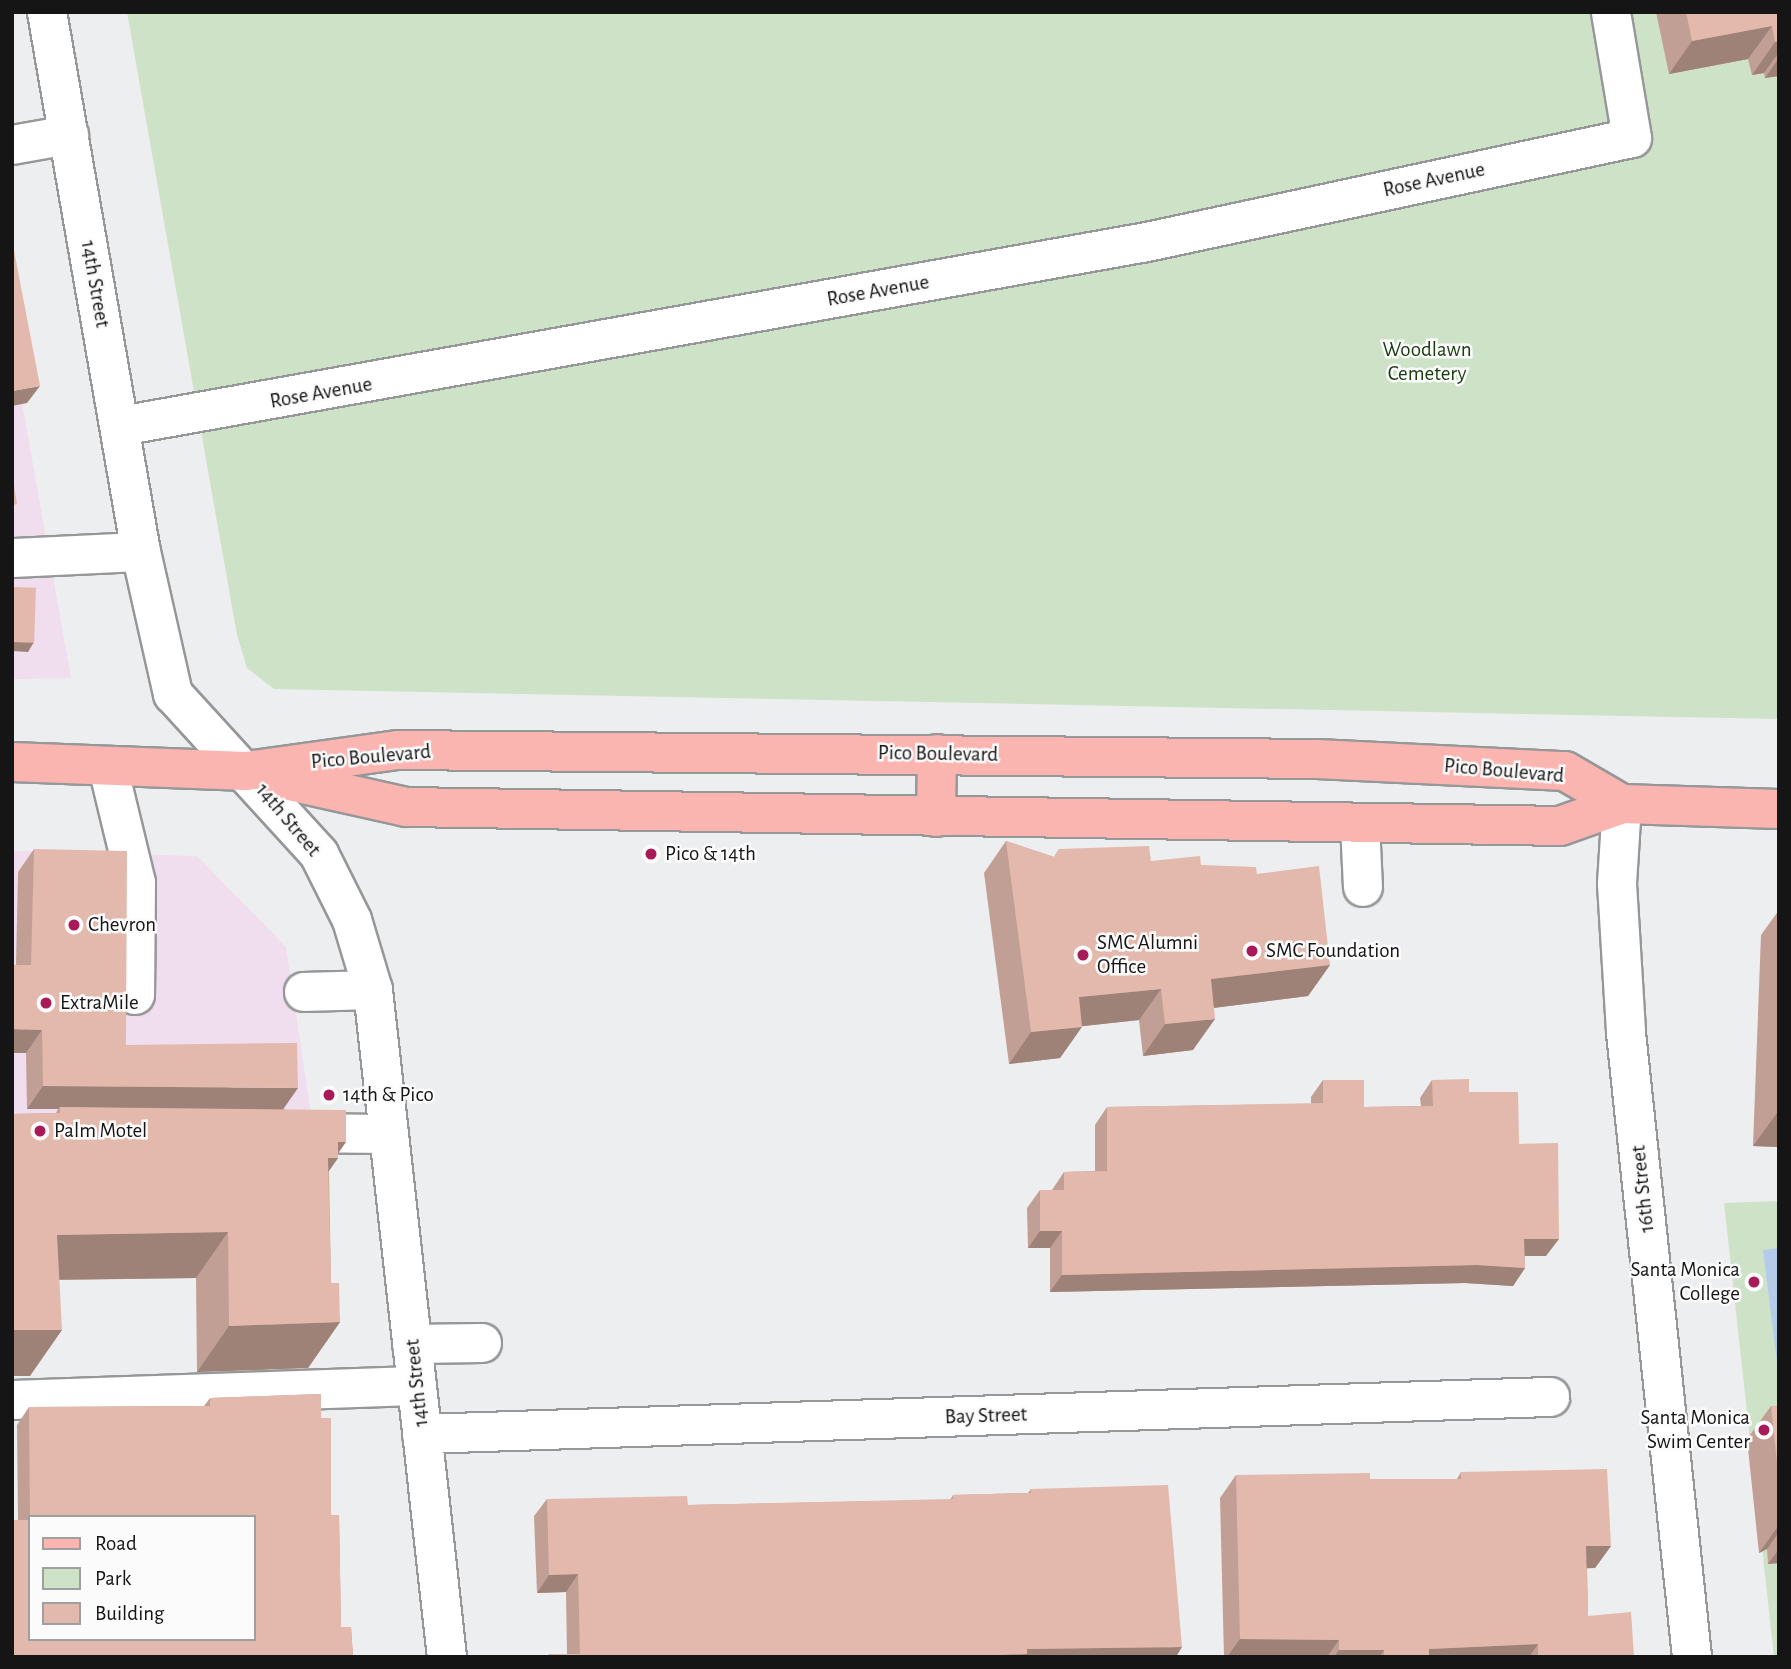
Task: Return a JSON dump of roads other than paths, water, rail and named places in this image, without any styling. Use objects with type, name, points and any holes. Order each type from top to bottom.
[{"type":"main road","name":"Pico Boulevard","points":[[12,762],[246,771],[398,750],[1247,759],[1565,771],[1622,804]]},
{"type":"main road","points":[[936,817],[937,754]]},
{"type":"main road","points":[[1246,818],[1247,759]]},
{"type":"main road","name":"Pico Boulevard","points":[[246,771],[406,807],[936,817],[1246,818],[1360,824],[1560,826],[1622,804],[1779,809]]},
{"type":"street","name":"14th Street","points":[[47,12],[141,552],[173,694],[319,854],[352,920],[373,990],[447,1657]]},
{"type":"street","name":"Rose Avenue","points":[[121,426],[1147,242],[1632,138],[1611,12]]},
{"type":"street","points":[[12,145],[69,135]]},
{"type":"street","points":[[12,558],[141,552]]},
{"type":"street","points":[[108,767],[136,883],[135,995]]},
{"type":"street","name":"16th Street","points":[[1622,804],[1617,884],[1626,1033],[1692,1657]]},
{"type":"street","points":[[1360,824],[1363,887]]},
{"type":"street","points":[[304,992],[373,990]]},
{"type":"street","points":[[257,1133],[389,1134]]},
{"type":"street","points":[[412,1345],[482,1343]]},
{"type":"street","points":[[12,1400],[417,1386]]},
{"type":"street","name":"Bay Street","points":[[422,1434],[1550,1397]]},
{"type":"water","points":[[1779,1248],[1779,1378],[1763,1250]]},
{"type":"place","name":"Pico & 14th","points":[[651,854]]},
{"type":"place","name":"Chevron","points":[[74,925]]},
{"type":"place","name":"SMC Foundation","points":[[1252,951]]},
{"type":"place","name":"SMC Alumni Office","points":[[1083,955]]},
{"type":"place","name":"ExtraMile","points":[[46,1003]]},
{"type":"place","name":"14th & Pico","points":[[329,1095]]},
{"type":"place","name":"Palm Motel","points":[[40,1131]]},
{"type":"place","name":"Santa Monica College","points":[[1754,1282]]},
{"type":"place","name":"Santa Monica Swim Center","points":[[1764,1430]]},
{"type":"park label","name":"Woodlawn Cemetery","points":[[1427,362]]}]
